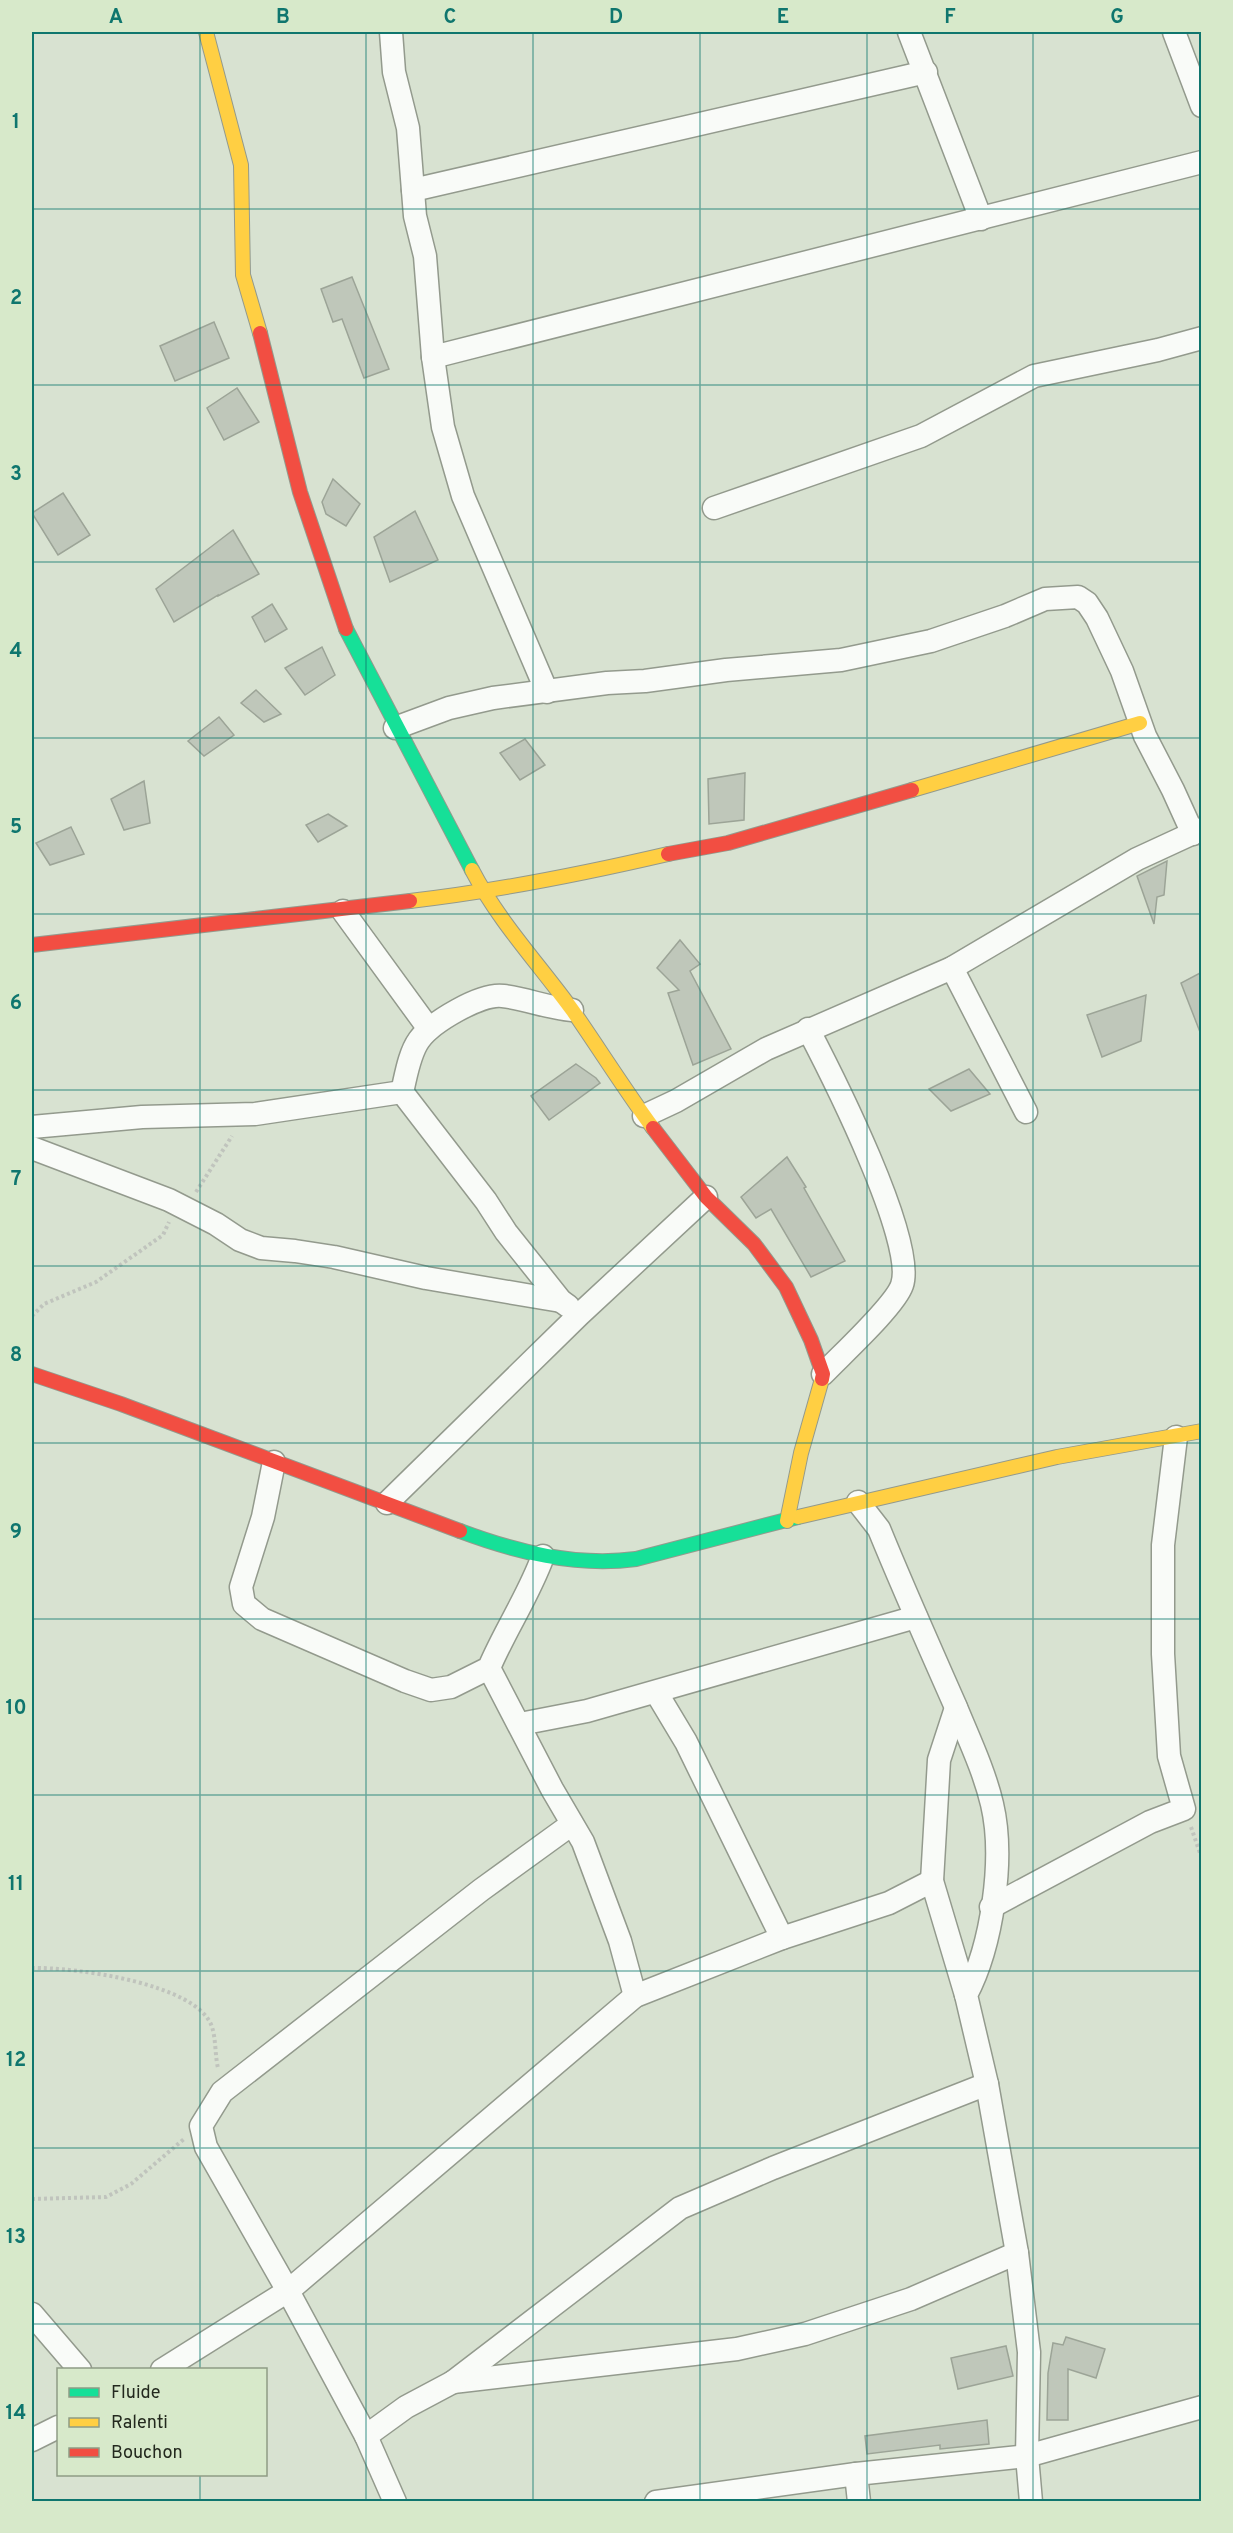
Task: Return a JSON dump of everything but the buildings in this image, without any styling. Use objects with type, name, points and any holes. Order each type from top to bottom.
[{"type":"street","points":[[206,32],[241,165],[243,275],[266,353],[300,492],[349,637],[484,893],[526,952],[572,1010],[644,1116],[706,1197],[754,1244],[786,1287],[799,1312],[823,1374]]},
{"type":"street","points":[[391,32],[394,72],[408,128],[415,216],[427,272],[433,357],[443,427],[463,496],[547,692]]},
{"type":"street","points":[[909,32],[981,219]]},
{"type":"street","points":[[1174,32],[1202,106]]},
{"type":"street","points":[[413,190],[926,72]]},
{"type":"street","points":[[433,357],[1202,162]]},
{"type":"street","points":[[714,508],[921,436],[1034,376],[1158,350],[1202,338]]},
{"type":"street","points":[[395,728],[449,708],[493,698],[607,682],[645,681],[726,670],[841,660],[931,641],[1005,616],[1046,599],[1078,597],[1087,603],[1122,671],[1140,723],[1197,832],[1137,859],[951,968],[766,1049],[676,1101],[644,1116]]},
{"type":"street","points":[[32,945],[484,893],[526,883],[566,878],[738,840],[1140,723]]},
{"type":"street","points":[[343,910],[429,1029]]},
{"type":"street","points":[[951,968],[1026,1112]]},
{"type":"street","points":[[402,1092],[418,1041],[429,1029],[487,997],[501,996],[572,1010]]},
{"type":"street","points":[[787,1521],[801,1453],[823,1374],[888,1307],[902,1285],[904,1268],[888,1210],[859,1131],[808,1029]]},
{"type":"street","points":[[32,1128],[142,1117],[255,1114],[402,1092]]},
{"type":"street","points":[[402,1092],[486,1202],[506,1232],[561,1301],[580,1314]]},
{"type":"street","points":[[32,1148],[169,1200],[216,1224],[240,1240],[261,1248],[334,1257],[426,1278],[561,1301]]},
{"type":"street","points":[[387,1503],[580,1314],[706,1197]]},
{"type":"street","points":[[32,1374],[121,1404],[482,1539],[543,1556],[582,1563],[613,1564],[858,1502],[1057,1457],[1202,1431]]},
{"type":"street","points":[[992,1907],[1150,1822],[1185,1809],[1169,1756],[1163,1654],[1163,1545],[1176,1437]]},
{"type":"street","points":[[274,1462],[263,1517],[241,1587],[244,1604],[262,1618],[405,1681],[431,1690],[451,1687],[489,1668],[536,1577],[543,1556]]},
{"type":"street","points":[[858,1502],[879,1528],[956,1707],[993,1805],[997,1873],[987,1943],[978,1972],[966,1995]]},
{"type":"street","points":[[520,1724],[587,1712],[916,1617]]},
{"type":"street","points":[[489,1668],[594,1869],[620,1941],[635,1996]]},
{"type":"street","points":[[656,1692],[686,1742],[782,1938]]},
{"type":"street","points":[[956,1707],[939,1760],[932,1881],[966,1995],[987,2084],[1017,2253],[1029,2352],[1027,2456],[1031,2502]]},
{"type":"street","points":[[395,2502],[366,2436],[288,2291],[206,2147],[201,2126],[222,2092],[481,1890],[572,1824]]},
{"type":"street","points":[[165,2368],[288,2291],[635,1996],[782,1938],[889,1903],[932,1881]]},
{"type":"street","points":[[366,2436],[406,2407],[453,2382],[680,2208],[773,2168],[987,2084]]},
{"type":"street","points":[[453,2382],[737,2349],[805,2334],[910,2299],[1017,2253]]},
{"type":"street","points":[[32,2314],[78,2368]]},
{"type":"street","points":[[656,2502],[856,2474],[1027,2456],[1202,2407]]},
{"type":"street","points":[[32,2440],[57,2428]]},
{"type":"street","points":[[856,2474],[859,2502]]},
{"type":"path","points":[[32,1316],[44,1305],[96,1282],[163,1234],[175,1211],[202,1184],[223,1147],[241,1125],[255,1114]]},
{"type":"path","points":[[1185,1809],[1202,1859]]},
{"type":"path","points":[[32,1968],[70,1969],[149,1985],[174,1994],[200,2009],[212,2027],[222,2092]]},
{"type":"path","points":[[32,2199],[106,2197],[131,2184],[170,2149],[201,2126]]},
{"type":"traffic: fast","points":[[346,629],[472,870]]},
{"type":"traffic: fast","points":[[460,1531],[546,1556],[614,1561],[636,1559],[798,1517]]},
{"type":"traffic: slow","points":[[206,32],[241,165],[243,275],[260,333]]},
{"type":"traffic: slow","points":[[912,790],[1140,723]]},
{"type":"traffic: slow","points":[[410,901],[539,881],[668,854]]},
{"type":"traffic: slow","points":[[472,870],[494,907],[573,1011],[653,1128]]},
{"type":"traffic: slow","points":[[787,1521],[801,1453],[822,1379]]},
{"type":"traffic: slow","points":[[798,1517],[1057,1457],[1202,1431]]},
{"type":"traffic: jam","points":[[260,333],[300,492],[346,629]]},
{"type":"traffic: jam","points":[[668,854],[728,843],[912,790]]},
{"type":"traffic: jam","points":[[32,945],[410,901]]},
{"type":"traffic: jam","points":[[653,1128],[706,1197],[754,1244],[786,1287],[811,1340],[823,1374],[822,1379]]},
{"type":"traffic: jam","points":[[32,1374],[121,1404],[460,1531]]}]
